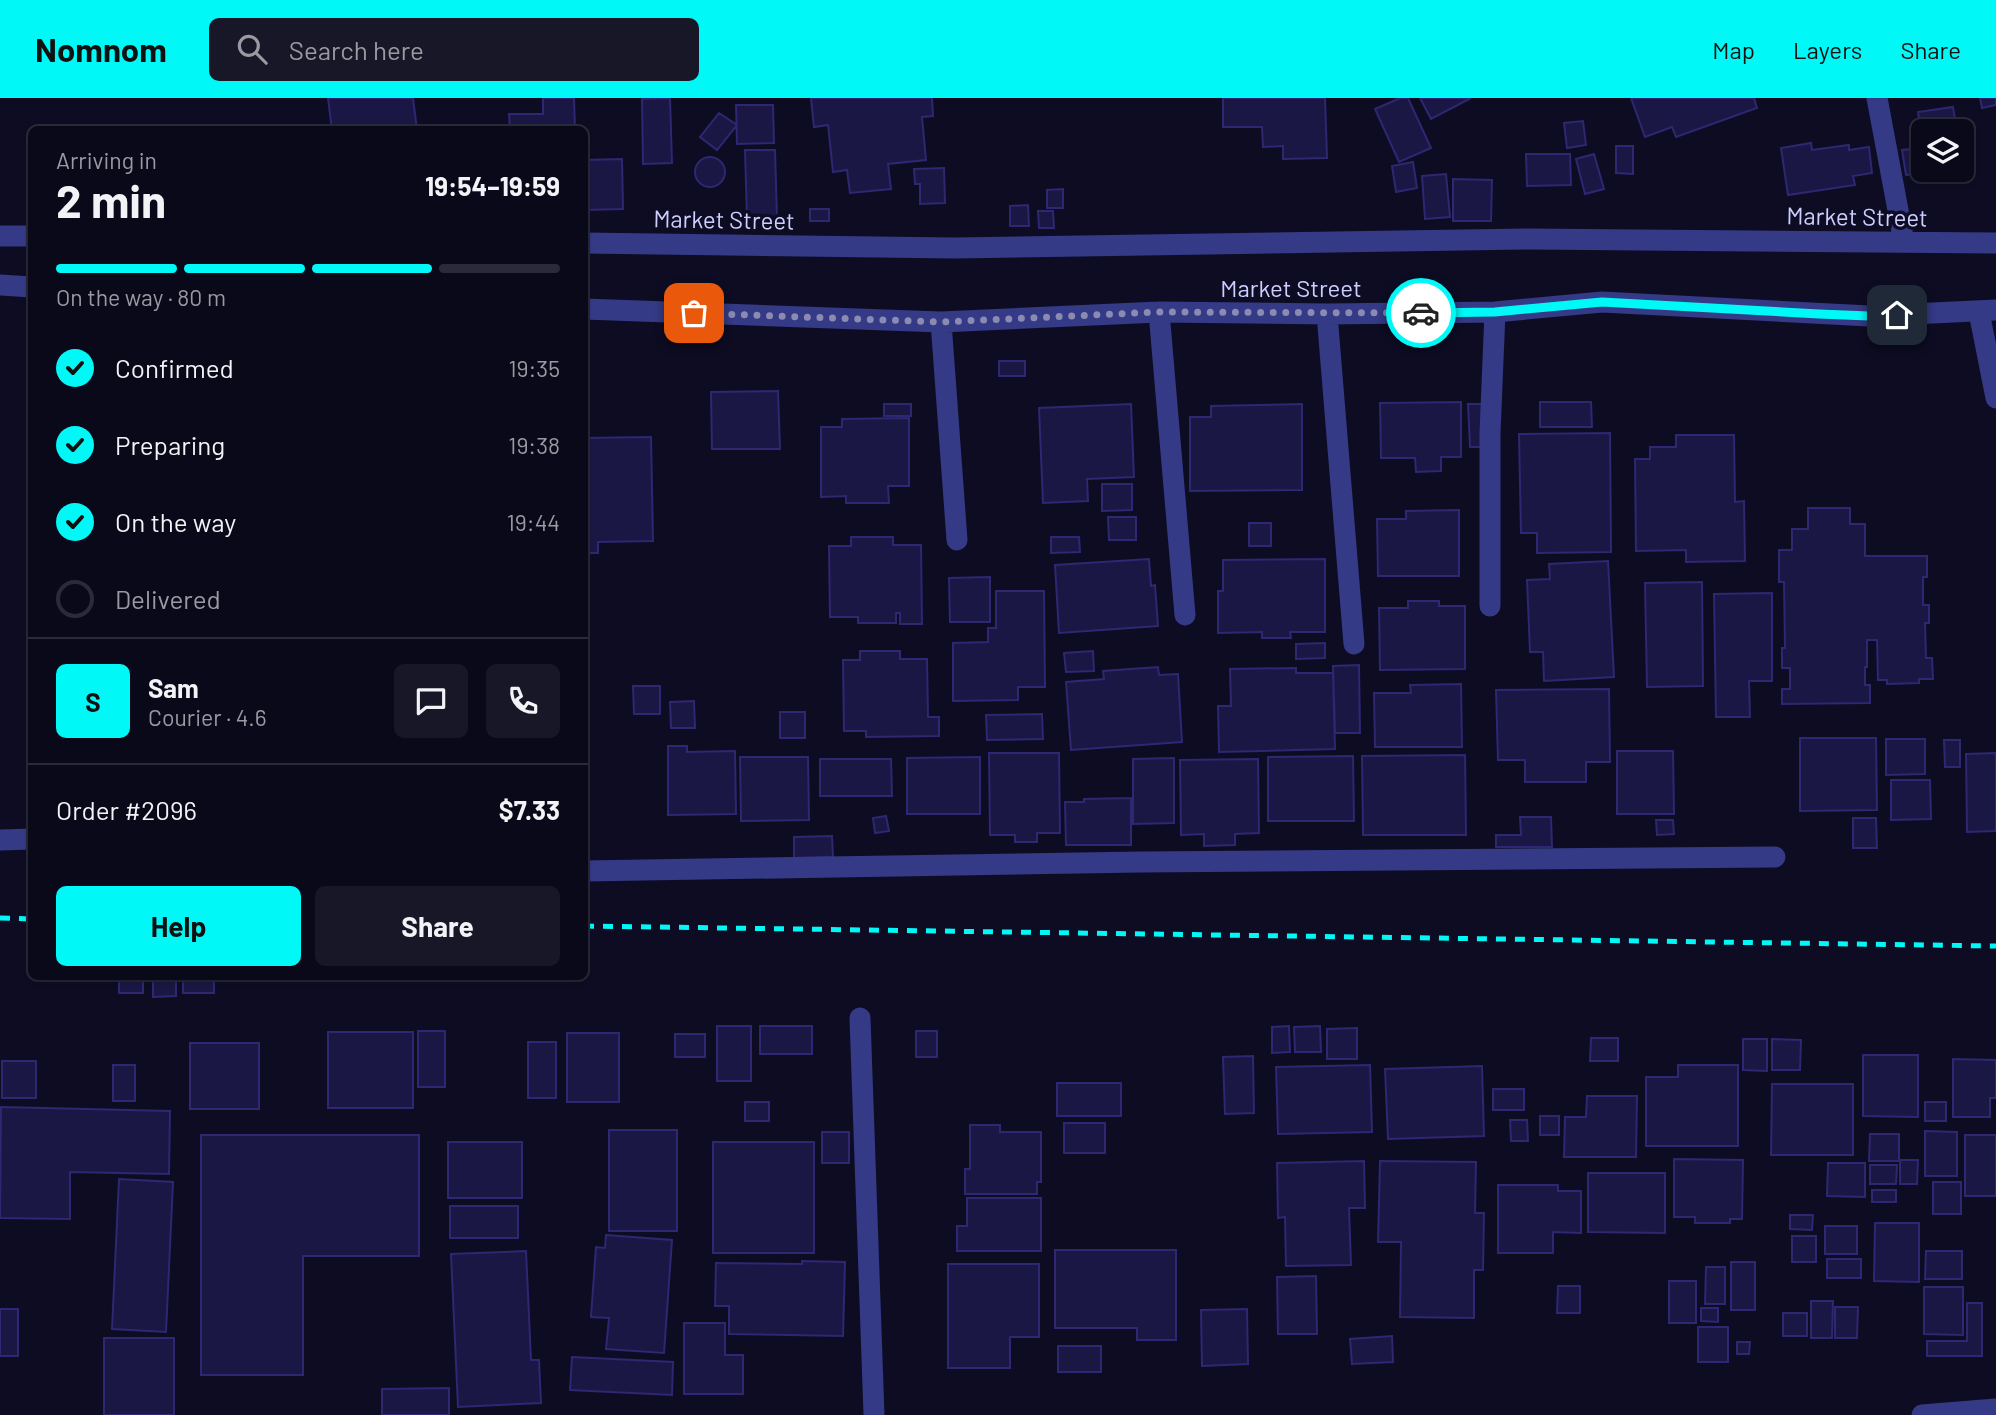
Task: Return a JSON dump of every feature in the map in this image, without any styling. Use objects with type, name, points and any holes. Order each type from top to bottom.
[{"type":"street","points":[[1877,98],[1904,242]]},
{"type":"street","points":[[0,236],[28,236]]},
{"type":"street","name":"Market Street","points":[[588,243],[954,248],[1529,239],[1996,243]]},
{"type":"street","points":[[0,285],[28,286]]},
{"type":"street","name":"Market Street","points":[[588,309],[941,322],[1159,312],[1495,312],[1602,302],[1869,316],[1988,311]]},
{"type":"street","points":[[1988,311],[1996,398]]},
{"type":"street","points":[[1159,312],[1185,615]]},
{"type":"street","points":[[1490,606],[1490,433],[1495,312]]},
{"type":"street","points":[[1327,314],[1354,644]]},
{"type":"street","points":[[941,322],[957,540]]},
{"type":"street","points":[[0,840],[28,839]]},
{"type":"street","points":[[588,871],[1168,862],[1775,857]]},
{"type":"street","points":[[860,1018],[874,1415]]},
{"type":"street","points":[[1923,1415],[1996,1409]]},
{"type":"building","points":[[328,98],[413,98],[416,126],[332,126]]},
{"type":"building","points":[[543,98],[574,98],[575,126],[510,126],[509,114],[543,114]]},
{"type":"building","points":[[670,98],[672,163],[643,164],[642,99]]},
{"type":"building","points":[[811,98],[932,98],[933,116],[922,117],[926,160],[888,164],[891,189],[850,193],[847,170],[833,172],[828,125],[814,127]]},
{"type":"building","points":[[1223,98],[1325,98],[1327,158],[1283,159],[1283,146],[1263,147],[1262,127],[1223,127]]},
{"type":"building","points":[[1400,98],[1408,98],[1431,148],[1399,162],[1375,109]]},
{"type":"building","points":[[1420,98],[1471,98],[1431,119]]},
{"type":"building","points":[[1631,98],[1754,98],[1757,108],[1676,137],[1672,127],[1645,137]]},
{"type":"building","points":[[1980,98],[1996,98],[1996,105],[1982,108]]},
{"type":"building","points":[[736,105],[773,105],[774,143],[737,144]]},
{"type":"building","points":[[1953,107],[1955,119],[1919,119],[1918,112]]},
{"type":"building","points":[[719,113],[737,125],[717,150],[700,137]]},
{"type":"building","points":[[1583,121],[1586,145],[1567,148],[1564,123]]},
{"type":"building","points":[[1811,143],[1812,150],[1849,145],[1849,150],[1869,147],[1872,173],[1853,176],[1855,185],[1788,195],[1781,148]]},
{"type":"building","points":[[1616,146],[1633,146],[1633,174],[1616,173]]},
{"type":"building","points":[[1911,149],[1911,174],[1906,175],[1902,150]]},
{"type":"building","points":[[745,150],[775,150],[777,218],[747,219]]},
{"type":"building","points":[[1526,154],[1570,154],[1571,185],[1527,186]]},
{"type":"building","points":[[1594,154],[1604,189],[1585,194],[1576,159]]},
{"type":"building","points":[[710,157],[721,161],[725,172],[721,183],[710,187],[699,183],[695,172],[699,161]]},
{"type":"building","points":[[622,159],[623,209],[588,210],[588,160]]},
{"type":"building","points":[[1413,162],[1417,188],[1396,192],[1392,166]]},
{"type":"building","points":[[944,168],[945,203],[920,204],[920,184],[915,184],[914,169]]},
{"type":"building","points":[[1446,174],[1450,217],[1425,219],[1422,176]]},
{"type":"building","points":[[1453,179],[1492,180],[1491,221],[1453,221]]},
{"type":"building","points":[[1063,189],[1063,208],[1047,208],[1047,190]]},
{"type":"building","points":[[1028,205],[1029,226],[1010,226],[1010,206]]},
{"type":"building","points":[[810,209],[829,209],[829,221],[810,221]]},
{"type":"building","points":[[1038,211],[1053,211],[1054,228],[1039,228]]},
{"type":"building","points":[[999,361],[1025,361],[1025,376],[999,376]]},
{"type":"building","points":[[778,391],[780,449],[712,449],[711,392]]},
{"type":"building","points":[[1461,402],[1461,457],[1441,457],[1441,471],[1416,472],[1415,458],[1381,458],[1380,403]]},
{"type":"building","points":[[1540,402],[1591,402],[1592,427],[1540,427]]},
{"type":"building","points":[[884,404],[911,404],[911,416],[884,416]]},
{"type":"building","points":[[1131,404],[1134,477],[1087,479],[1088,501],[1043,503],[1039,408]]},
{"type":"building","points":[[1302,404],[1302,490],[1190,491],[1190,417],[1211,417],[1211,406]]},
{"type":"building","points":[[1468,404],[1483,404],[1485,447],[1470,447]]},
{"type":"building","points":[[909,418],[909,486],[888,486],[889,503],[846,503],[846,496],[821,497],[821,427],[842,427],[842,419]]},
{"type":"building","points":[[1610,433],[1611,552],[1537,553],[1537,533],[1521,533],[1519,434]]},
{"type":"building","points":[[1676,435],[1734,435],[1735,502],[1744,501],[1745,561],[1686,562],[1686,550],[1636,551],[1635,459],[1650,459],[1650,447],[1676,447]]},
{"type":"building","points":[[651,437],[653,541],[598,542],[598,553],[588,553],[588,438]]},
{"type":"building","points":[[1102,484],[1132,484],[1132,510],[1102,511]]},
{"type":"building","points":[[1808,508],[1850,508],[1850,524],[1865,524],[1865,556],[1927,556],[1927,577],[1923,577],[1923,605],[1929,605],[1929,623],[1925,623],[1926,658],[1932,658],[1933,679],[1919,679],[1919,683],[1887,684],[1887,680],[1878,680],[1877,640],[1867,640],[1865,685],[1870,685],[1870,703],[1782,704],[1782,689],[1790,689],[1790,668],[1782,668],[1782,648],[1785,648],[1784,582],[1779,582],[1779,550],[1792,550],[1792,529],[1808,529]]},
{"type":"building","points":[[1459,510],[1459,576],[1378,576],[1377,519],[1406,519],[1406,511]]},
{"type":"building","points":[[1108,517],[1136,517],[1136,540],[1109,540]]},
{"type":"building","points":[[1249,523],[1271,523],[1271,546],[1249,546]]},
{"type":"building","points":[[851,537],[893,537],[893,545],[921,545],[922,624],[900,624],[900,613],[896,613],[896,623],[858,623],[858,617],[830,617],[829,546],[851,546]]},
{"type":"building","points":[[1051,537],[1079,537],[1080,552],[1051,553]]},
{"type":"building","points":[[1149,559],[1151,586],[1155,585],[1158,626],[1059,633],[1055,565]]},
{"type":"building","points":[[1325,559],[1325,632],[1290,632],[1291,638],[1262,638],[1262,632],[1218,633],[1218,591],[1223,591],[1223,560]]},
{"type":"building","points":[[1608,561],[1614,677],[1544,681],[1543,652],[1530,652],[1527,580],[1550,579],[1549,564]]},
{"type":"building","points":[[990,577],[990,622],[950,622],[949,578]]},
{"type":"building","points":[[1702,582],[1703,686],[1647,687],[1645,583]]},
{"type":"building","points":[[996,591],[1044,591],[1045,687],[1018,687],[1018,700],[953,701],[953,643],[988,642],[988,628],[996,628]]},
{"type":"building","points":[[1772,593],[1772,681],[1749,681],[1750,717],[1716,717],[1714,594]]},
{"type":"building","points":[[1408,601],[1439,601],[1439,606],[1465,606],[1465,669],[1380,670],[1379,608],[1408,608]]},
{"type":"building","points":[[1325,643],[1325,658],[1296,659],[1296,644]]},
{"type":"building","points":[[860,651],[900,651],[900,659],[927,659],[928,717],[939,717],[939,736],[866,737],[866,731],[844,731],[843,660],[860,660]]},
{"type":"building","points":[[1093,651],[1094,671],[1066,672],[1064,653]]},
{"type":"building","points":[[1359,665],[1360,733],[1335,733],[1333,666]]},
{"type":"building","points":[[1158,667],[1159,675],[1178,674],[1182,742],[1071,750],[1066,682],[1104,679],[1103,671]]},
{"type":"building","points":[[1296,668],[1296,673],[1333,673],[1335,749],[1219,752],[1218,706],[1231,706],[1230,669]]},
{"type":"building","points":[[1461,684],[1462,747],[1375,747],[1374,693],[1411,693],[1410,685]]},
{"type":"building","points":[[633,686],[660,686],[660,714],[634,714]]},
{"type":"building","points":[[1609,689],[1610,762],[1586,762],[1586,782],[1525,782],[1525,760],[1498,760],[1496,690]]},
{"type":"building","points":[[694,701],[695,728],[671,728],[670,702]]},
{"type":"building","points":[[780,712],[805,712],[805,738],[780,738]]},
{"type":"building","points":[[1042,714],[1043,739],[987,740],[986,715]]},
{"type":"building","points":[[1800,738],[1876,738],[1877,810],[1800,811]]},
{"type":"building","points":[[1886,739],[1925,739],[1925,774],[1886,775]]},
{"type":"building","points":[[1944,740],[1960,740],[1960,767],[1945,767]]},
{"type":"building","points":[[668,746],[687,746],[687,752],[735,751],[736,814],[668,815]]},
{"type":"building","points":[[1617,751],[1673,751],[1674,814],[1617,814]]},
{"type":"building","points":[[989,753],[1059,753],[1060,833],[1037,833],[1037,842],[1015,842],[1015,835],[990,835]]},
{"type":"building","points":[[1996,753],[1996,831],[1967,832],[1966,754]]},
{"type":"building","points":[[1465,755],[1466,835],[1363,835],[1362,756]]},
{"type":"building","points":[[1353,756],[1354,821],[1268,821],[1268,757]]},
{"type":"building","points":[[740,757],[808,757],[809,820],[741,821]]},
{"type":"building","points":[[980,757],[980,814],[907,814],[907,758]]},
{"type":"building","points":[[1174,758],[1174,823],[1133,824],[1133,759]]},
{"type":"building","points":[[820,759],[891,759],[892,796],[820,796]]},
{"type":"building","points":[[1258,759],[1259,833],[1235,834],[1235,845],[1204,846],[1204,834],[1181,835],[1180,760]]},
{"type":"building","points":[[1891,780],[1930,780],[1931,819],[1891,820]]},
{"type":"building","points":[[1131,798],[1131,845],[1066,845],[1065,802]]},
{"type":"building","points":[[886,816],[889,831],[875,833],[873,818]]},
{"type":"building","points":[[1520,817],[1551,817],[1552,847],[1496,847],[1496,835],[1521,835]]},
{"type":"building","points":[[1853,818],[1876,818],[1877,848],[1853,848]]},
{"type":"building","points":[[1656,820],[1673,820],[1674,834],[1657,835]]},
{"type":"building","points":[[832,836],[833,857],[794,858],[794,837]]},
{"type":"building","points":[[119,980],[143,980],[143,993],[119,993]]},
{"type":"building","points":[[176,980],[176,996],[153,997],[153,981]]},
{"type":"building","points":[[183,980],[214,980],[214,993],[183,993]]},
{"type":"building","points":[[717,1026],[751,1026],[751,1081],[717,1081]]},
{"type":"building","points":[[760,1026],[812,1026],[812,1054],[760,1054]]},
{"type":"building","points":[[1289,1026],[1290,1052],[1272,1053],[1272,1027]]},
{"type":"building","points":[[1320,1026],[1321,1052],[1295,1052],[1294,1027]]},
{"type":"building","points":[[1357,1028],[1357,1059],[1327,1059],[1327,1029]]},
{"type":"building","points":[[418,1031],[445,1031],[445,1087],[418,1087]]},
{"type":"building","points":[[916,1031],[937,1031],[937,1057],[916,1057]]},
{"type":"building","points":[[328,1032],[413,1032],[413,1108],[328,1108]]},
{"type":"building","points":[[567,1033],[619,1033],[619,1102],[567,1102]]},
{"type":"building","points":[[675,1034],[705,1034],[705,1057],[675,1057]]},
{"type":"building","points":[[1591,1038],[1618,1038],[1618,1061],[1590,1061]]},
{"type":"building","points":[[1743,1039],[1767,1039],[1767,1071],[1743,1070]]},
{"type":"building","points":[[1772,1039],[1801,1040],[1800,1070],[1772,1070]]},
{"type":"building","points":[[528,1042],[556,1042],[556,1098],[528,1098]]},
{"type":"building","points":[[190,1043],[259,1043],[259,1109],[190,1109]]},
{"type":"building","points":[[1863,1055],[1918,1055],[1918,1117],[1863,1116]]},
{"type":"building","points":[[1253,1056],[1254,1113],[1225,1114],[1223,1057]]},
{"type":"building","points":[[1953,1059],[1996,1060],[1996,1098],[1990,1098],[1990,1117],[1953,1117]]},
{"type":"building","points":[[2,1061],[36,1061],[36,1098],[2,1098]]},
{"type":"building","points":[[113,1065],[135,1065],[135,1101],[113,1101]]},
{"type":"building","points":[[1370,1065],[1372,1132],[1278,1134],[1276,1067]]},
{"type":"building","points":[[1678,1065],[1738,1065],[1738,1146],[1646,1146],[1646,1077],[1678,1077]]},
{"type":"building","points":[[1482,1066],[1484,1136],[1388,1139],[1385,1069]]},
{"type":"building","points":[[1057,1083],[1121,1083],[1121,1116],[1057,1116]]},
{"type":"building","points":[[1772,1084],[1853,1084],[1853,1155],[1771,1155]]},
{"type":"building","points":[[1493,1089],[1524,1089],[1524,1110],[1493,1110]]},
{"type":"building","points":[[1587,1096],[1637,1096],[1636,1157],[1564,1157],[1565,1117],[1586,1117]]},
{"type":"building","points":[[745,1102],[769,1102],[769,1121],[745,1121]]},
{"type":"building","points":[[1925,1102],[1946,1102],[1946,1121],[1925,1121]]},
{"type":"building","points":[[1,1107],[170,1111],[169,1174],[70,1172],[70,1219],[0,1218]]},
{"type":"building","points":[[1540,1116],[1559,1116],[1559,1135],[1540,1135]]},
{"type":"building","points":[[1510,1120],[1527,1120],[1528,1141],[1511,1141]]},
{"type":"building","points":[[1064,1123],[1105,1123],[1105,1153],[1064,1153]]},
{"type":"building","points":[[970,1125],[1000,1125],[1000,1132],[1041,1132],[1041,1182],[1037,1182],[1037,1194],[965,1194],[965,1169],[970,1169]]},
{"type":"building","points":[[609,1130],[677,1130],[677,1231],[609,1231]]},
{"type":"building","points":[[1925,1131],[1957,1132],[1957,1176],[1925,1176]]},
{"type":"building","points":[[822,1132],[849,1132],[849,1163],[822,1163]]},
{"type":"building","points":[[1870,1134],[1899,1134],[1899,1161],[1869,1161]]},
{"type":"building","points":[[201,1135],[419,1135],[419,1256],[303,1256],[303,1375],[201,1375]]},
{"type":"building","points":[[1965,1135],[1996,1135],[1996,1196],[1965,1196]]},
{"type":"building","points":[[448,1142],[522,1142],[522,1198],[448,1198]]},
{"type":"building","points":[[713,1142],[814,1142],[814,1253],[713,1253]]},
{"type":"building","points":[[1674,1159],[1743,1160],[1742,1219],[1730,1219],[1730,1223],[1695,1223],[1695,1217],[1674,1217]]},
{"type":"building","points":[[1900,1160],[1918,1160],[1917,1184],[1900,1184]]},
{"type":"building","points":[[1364,1161],[1365,1208],[1349,1208],[1351,1265],[1286,1266],[1285,1217],[1278,1218],[1277,1163]]},
{"type":"building","points":[[1380,1161],[1476,1162],[1475,1213],[1484,1213],[1483,1270],[1474,1270],[1474,1318],[1400,1317],[1401,1242],[1378,1242]]},
{"type":"building","points":[[1828,1163],[1865,1163],[1865,1197],[1827,1196]]},
{"type":"building","points":[[1870,1165],[1897,1165],[1896,1184],[1870,1184]]},
{"type":"building","points":[[1588,1173],[1665,1173],[1665,1233],[1588,1232]]},
{"type":"building","points":[[119,1179],[173,1182],[166,1332],[112,1329]]},
{"type":"building","points":[[1933,1182],[1961,1182],[1961,1214],[1933,1214]]},
{"type":"building","points":[[1498,1185],[1558,1185],[1558,1191],[1581,1191],[1581,1233],[1553,1232],[1553,1253],[1498,1253]]},
{"type":"building","points":[[1872,1190],[1896,1190],[1896,1202],[1872,1202]]},
{"type":"building","points":[[967,1198],[1041,1198],[1041,1251],[957,1251],[957,1226],[967,1226]]},
{"type":"building","points":[[450,1206],[518,1206],[518,1238],[450,1238]]},
{"type":"building","points":[[1790,1215],[1813,1215],[1812,1230],[1790,1229]]},
{"type":"building","points":[[1875,1223],[1919,1223],[1919,1282],[1874,1281]]},
{"type":"building","points":[[1825,1226],[1857,1226],[1857,1254],[1825,1254]]},
{"type":"building","points":[[606,1235],[672,1240],[664,1353],[606,1349],[609,1318],[591,1317],[596,1247],[605,1248]]},
{"type":"building","points":[[1792,1236],[1816,1236],[1816,1262],[1792,1262]]},
{"type":"building","points":[[1055,1250],[1176,1250],[1176,1340],[1137,1340],[1137,1328],[1055,1328]]},
{"type":"building","points":[[526,1251],[531,1360],[539,1360],[541,1403],[458,1407],[451,1254]]},
{"type":"building","points":[[1926,1251],[1962,1251],[1962,1279],[1925,1279]]},
{"type":"building","points":[[1827,1259],[1861,1259],[1861,1278],[1827,1278]]},
{"type":"building","points":[[802,1261],[845,1262],[843,1336],[729,1334],[729,1306],[715,1306],[716,1263],[802,1264]]},
{"type":"building","points":[[1731,1262],[1755,1262],[1755,1310],[1731,1310]]},
{"type":"building","points":[[948,1264],[1039,1264],[1039,1337],[1010,1337],[1010,1368],[948,1368]]},
{"type":"building","points":[[1706,1267],[1725,1267],[1725,1304],[1705,1304]]},
{"type":"building","points":[[1316,1276],[1317,1334],[1278,1334],[1277,1277]]},
{"type":"building","points":[[1669,1281],[1696,1281],[1696,1323],[1669,1323]]},
{"type":"building","points":[[1558,1286],[1580,1286],[1580,1313],[1557,1313]]},
{"type":"building","points":[[1924,1287],[1963,1287],[1963,1335],[1924,1334]]},
{"type":"building","points":[[1811,1301],[1833,1301],[1832,1338],[1811,1338]]},
{"type":"building","points":[[1967,1303],[1982,1303],[1982,1356],[1927,1356],[1927,1341],[1967,1341]]},
{"type":"building","points":[[1835,1307],[1858,1307],[1857,1338],[1835,1338]]},
{"type":"building","points":[[1701,1308],[1718,1308],[1718,1322],[1701,1321]]},
{"type":"building","points":[[0,1309],[18,1309],[18,1356],[0,1356]]},
{"type":"building","points":[[1247,1309],[1248,1364],[1202,1366],[1201,1310]]},
{"type":"building","points":[[1783,1313],[1807,1313],[1807,1336],[1783,1336]]},
{"type":"building","points":[[684,1323],[725,1323],[725,1355],[743,1355],[743,1394],[684,1394]]},
{"type":"building","points":[[1698,1327],[1728,1327],[1728,1362],[1698,1362]]},
{"type":"building","points":[[1392,1336],[1393,1362],[1352,1364],[1350,1339]]},
{"type":"building","points":[[104,1338],[174,1338],[174,1415],[104,1415]]},
{"type":"building","points":[[1737,1342],[1750,1342],[1749,1354],[1737,1354]]},
{"type":"building","points":[[1058,1346],[1101,1346],[1101,1372],[1058,1372]]},
{"type":"building","points":[[572,1357],[673,1362],[672,1395],[570,1390]]},
{"type":"building","points":[[449,1388],[449,1415],[382,1415],[382,1389]]},
{"type":"railway","points":[[0,918],[28,919]]},
{"type":"railway","points":[[588,926],[1996,946]]},
{"type":"way so far","points":[[694,313],[941,322],[1159,312],[1421,313]]},
{"type":"route","points":[[1421,313],[1495,312],[1602,302],[1819,314],[1897,315]]}]
